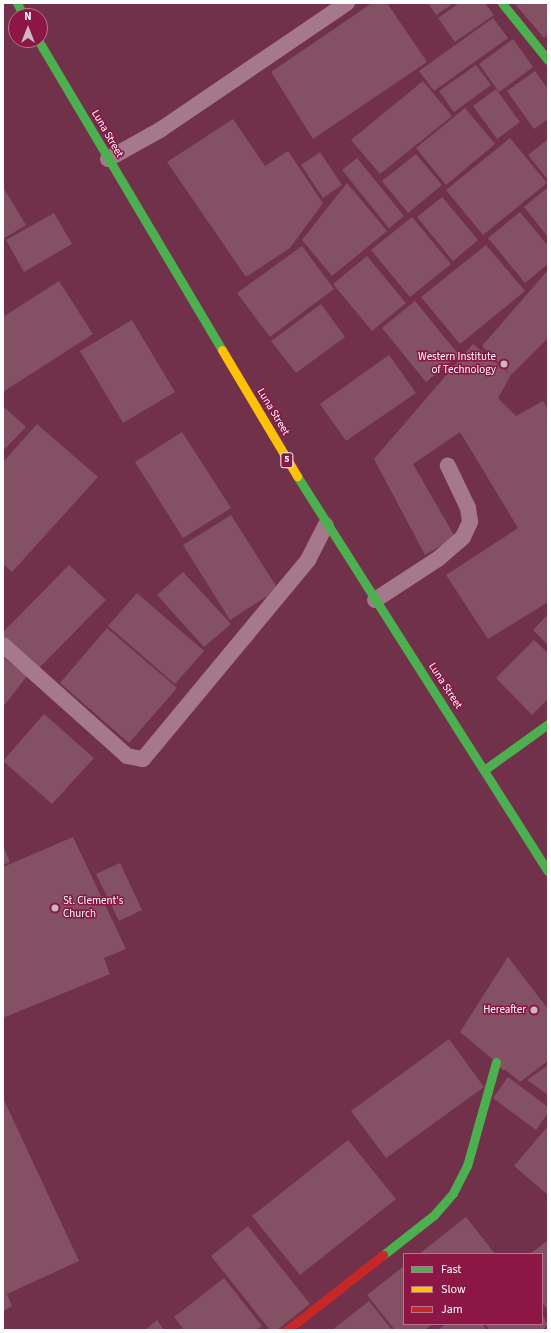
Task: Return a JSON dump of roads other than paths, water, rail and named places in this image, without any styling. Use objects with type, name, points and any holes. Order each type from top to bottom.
[{"type":"main road","points":[[502,3],[548,60]]},
{"type":"main road","name":"Luna Street","points":[[43,48],[326,525],[548,872]]},
{"type":"main road","points":[[484,770],[548,724]]},
{"type":"main road","points":[[287,1330],[434,1215],[453,1193],[467,1166],[496,1062]]},
{"type":"lane","points":[[108,159],[160,130],[347,3]]},
{"type":"lane","points":[[374,600],[438,559],[463,536],[470,522],[468,508],[448,466]]},
{"type":"lane","points":[[3,645],[127,756],[143,759],[308,560],[326,525]]},
{"type":"tunnel","points":[[496,1062],[548,1021]]},
{"type":"place","name":"Western Institute of Technology","points":[[504,364]]},
{"type":"place","name":"St. Clement's Church","points":[[55,908]]},
{"type":"place","name":"Hereafter","points":[[534,1010]]}]
